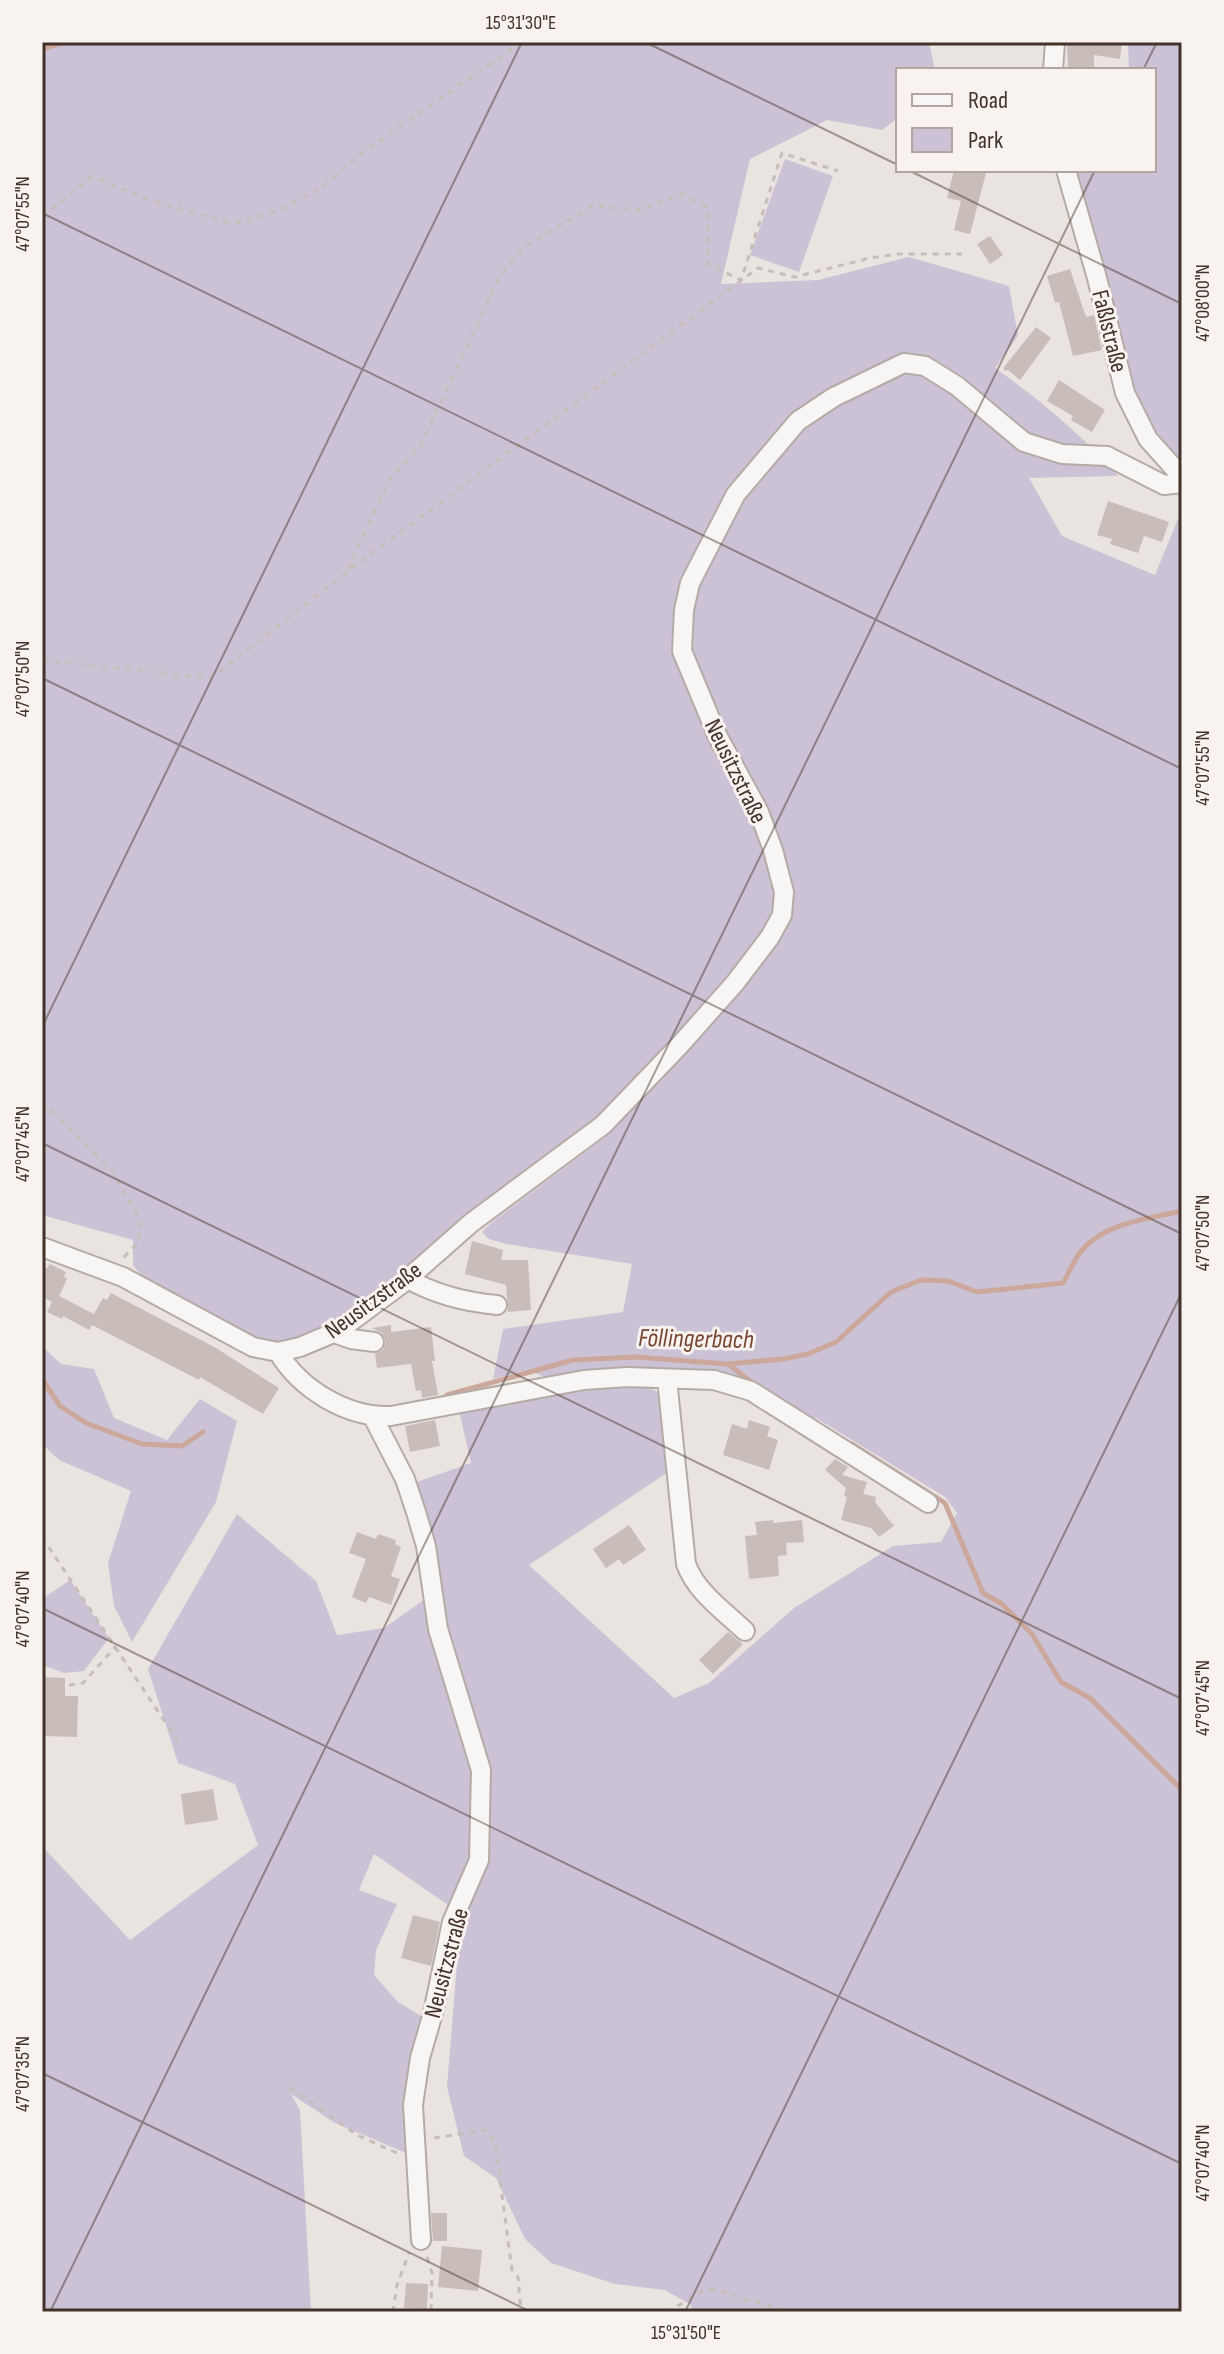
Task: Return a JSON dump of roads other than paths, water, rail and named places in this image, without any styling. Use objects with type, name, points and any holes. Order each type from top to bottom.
[{"type":"street","points":[[1053,68],[1055,42]]},
{"type":"street","name":"Faßlstraße","points":[[1067,172],[1125,393],[1148,439],[1182,477]]},
{"type":"street","name":"Neusitzstraße","points":[[278,1352],[334,1333],[408,1279],[471,1223],[603,1125],[735,983],[770,937],[782,915],[784,892],[773,850],[759,812],[702,702],[682,651],[684,610],[690,583],[736,494],[798,421],[834,397],[904,363],[925,366],[957,386],[1024,442],[1062,454],[1107,456],[1164,485],[1182,483]]},
{"type":"street","points":[[42,1247],[114,1273],[253,1347],[278,1352],[291,1372],[333,1403],[373,1417],[584,1380],[627,1377],[714,1380],[751,1391],[928,1503]]},
{"type":"street","points":[[408,1279],[430,1291],[453,1298],[497,1305]]},
{"type":"street","points":[[334,1333],[374,1342]]},
{"type":"street","points":[[667,1379],[686,1564],[703,1592],[745,1631]]},
{"type":"street","name":"Neusitzstraße","points":[[373,1417],[405,1479],[416,1512],[426,1546],[438,1629],[481,1770],[479,1860],[452,1922],[420,2058],[413,2105],[421,2240]]},
{"type":"waterway","points":[[42,49],[65,42]]},
{"type":"waterway","name":"Föllingerbach","points":[[447,1395],[573,1360],[636,1357],[727,1364],[808,1354],[836,1342],[891,1292],[921,1280],[948,1281],[977,1292],[1063,1283],[1082,1250],[1103,1233],[1129,1223],[1182,1211]]},
{"type":"waterway","points":[[728,1364],[755,1385]]},
{"type":"waterway","name":"Föllingerbach","points":[[42,1379],[60,1406],[86,1423],[142,1444],[182,1446],[203,1432]]},
{"type":"waterway","points":[[852,1444],[945,1503],[983,1593],[1002,1604],[1032,1634],[1061,1682],[1090,1698],[1182,1790]]}]
